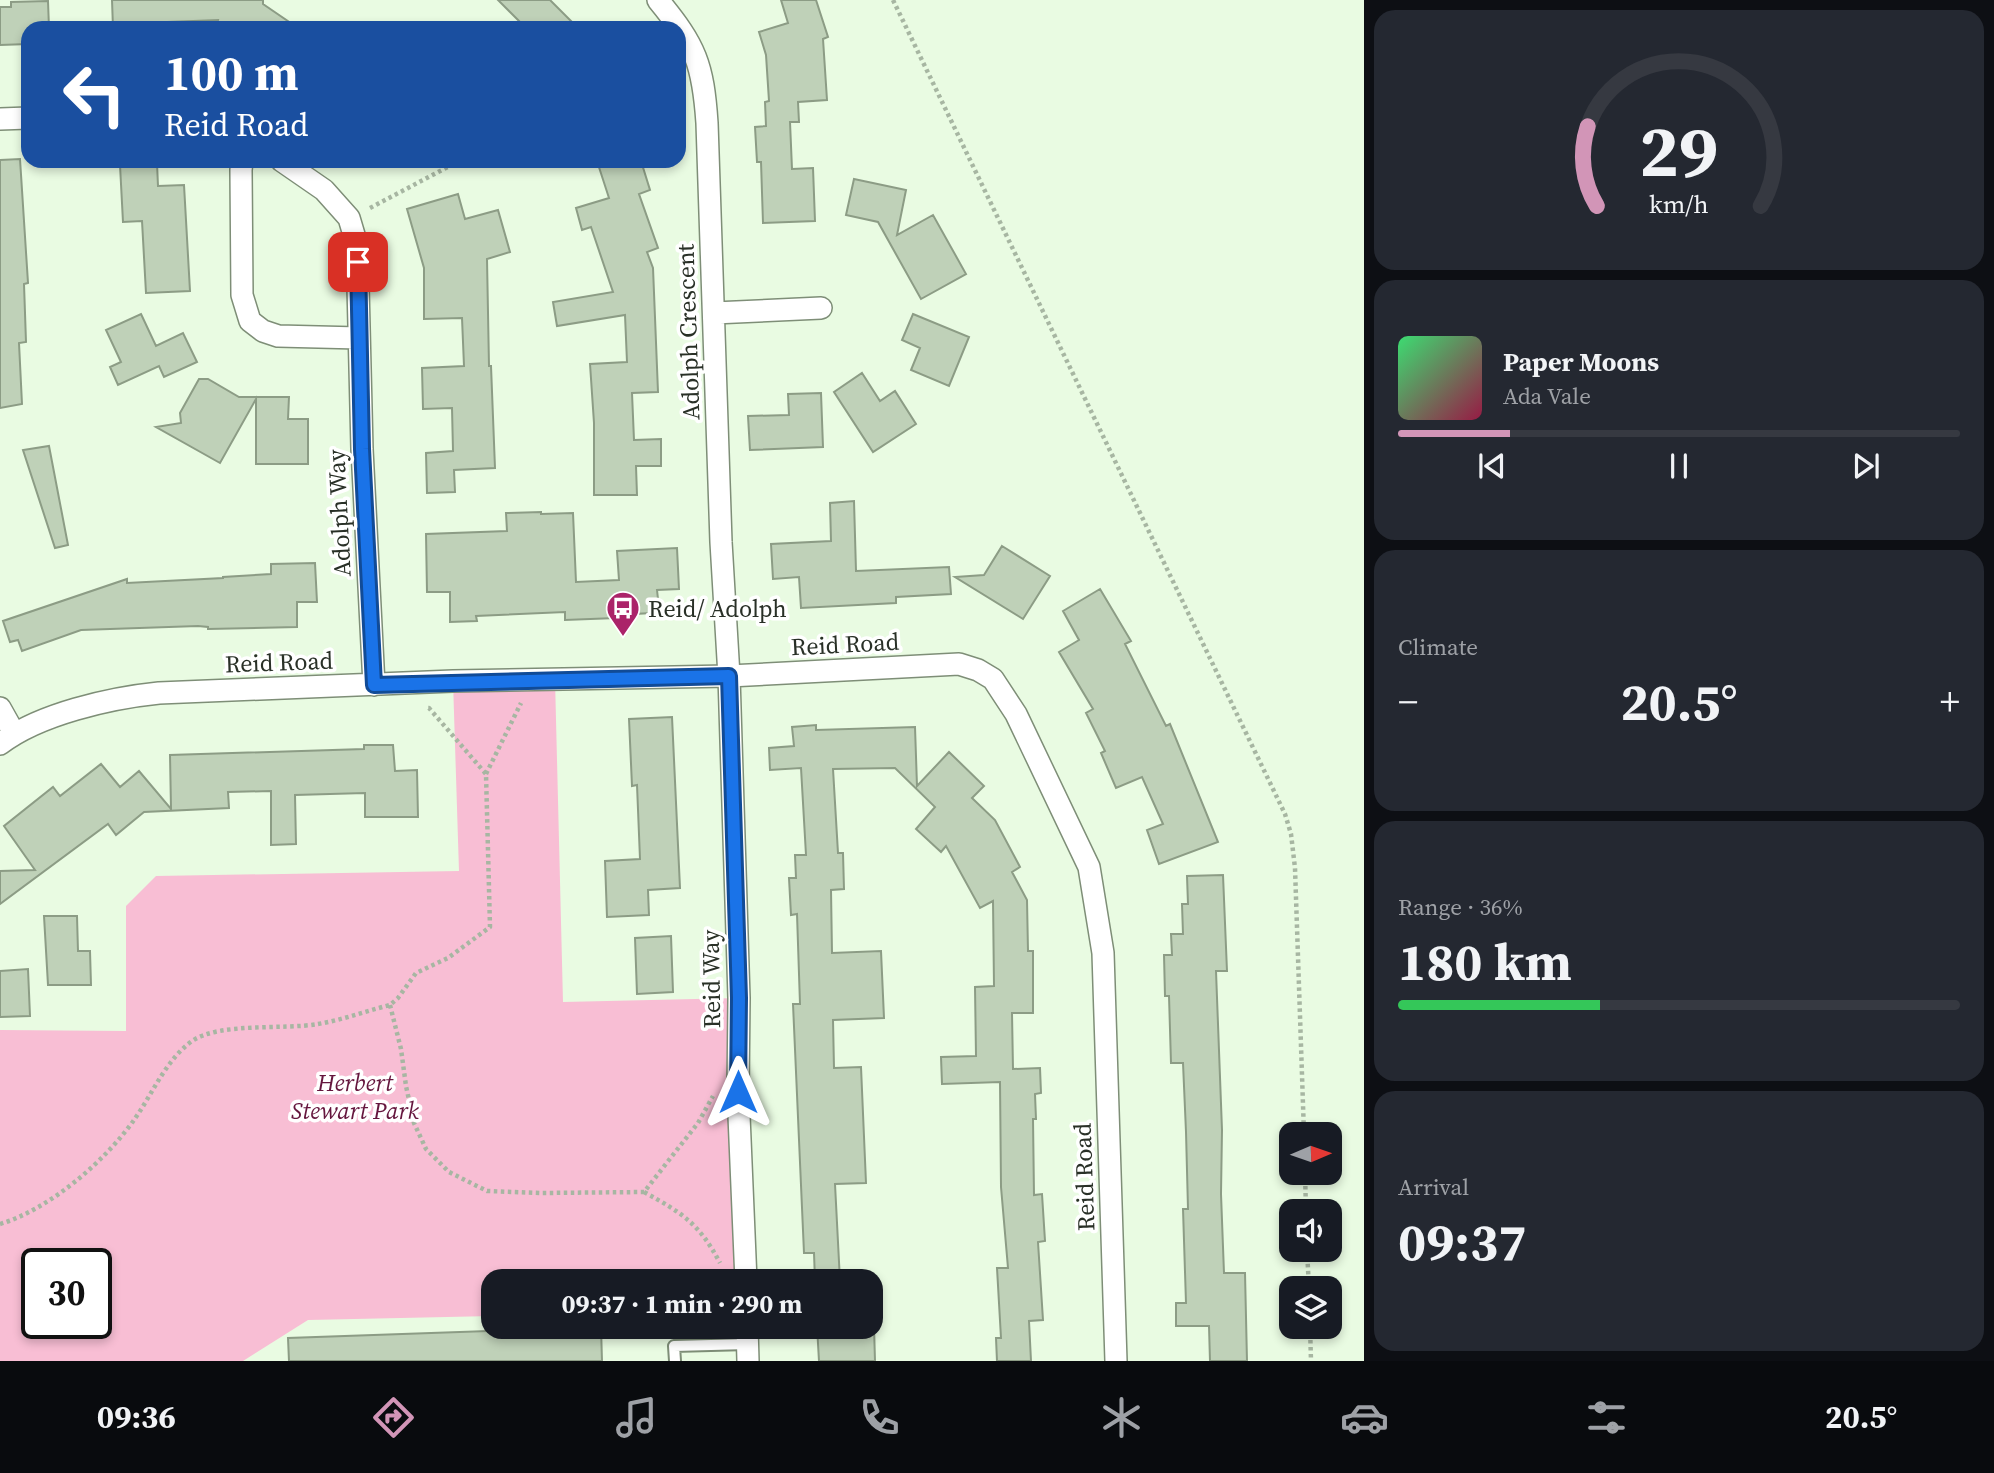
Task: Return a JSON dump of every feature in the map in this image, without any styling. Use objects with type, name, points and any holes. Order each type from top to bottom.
[{"type":"street","name":"Adolph Crescent","points":[[658,0],[676,21]]},
{"type":"street","name":"Adolph Crescent","points":[[686,36],[695,52],[705,85],[721,542],[729,676]]},
{"type":"street","points":[[0,119],[21,118]]},
{"type":"street","points":[[242,168],[242,295],[250,321],[263,331],[278,336],[359,338]]},
{"type":"street","name":"Adolph Way","points":[[292,168],[324,191],[349,218],[357,245],[374,685]]},
{"type":"street","points":[[714,313],[821,308]]},
{"type":"street","name":"Reid Road","points":[[7,738],[90,705],[121,697],[159,693],[729,676],[959,664],[978,670],[993,679],[1016,714],[1088,867],[1103,953],[1116,1361]]},
{"type":"street","name":"Reid Way","points":[[729,676],[739,998],[738,1092],[745,1269]]},
{"type":"street","points":[[0,708],[7,738]]},
{"type":"lane","points":[[675,1361],[674,1346],[748,1344]]},
{"type":"path","points":[[892,0],[1285,814],[1291,834],[1295,868],[1304,1122]]},
{"type":"path","points":[[370,208],[446,168]]},
{"type":"path","points":[[0,1224],[15,1219],[59,1193],[87,1171],[136,1118],[170,1062],[194,1040],[225,1030],[318,1024],[390,1005],[416,973],[448,958],[490,927],[486,774],[521,705]]},
{"type":"path","points":[[429,708],[486,774]]},
{"type":"path","points":[[390,1005],[414,1123],[426,1149],[449,1172],[487,1191],[644,1192],[680,1212],[698,1227],[720,1262]]},
{"type":"path","points":[[644,1192],[698,1123],[715,1093]]},
{"type":"path","points":[[1310,1339],[1311,1361]]},
{"type":"green space","name":"Herbert Stewart Park","points":[[555,679],[563,1002],[739,998],[746,1269],[481,1269],[481,1316],[308,1320],[243,1361],[0,1361],[0,1030],[126,1031],[126,906],[156,876],[459,871],[453,681]]},
{"type":"building","points":[[112,0],[263,0],[263,4],[288,21],[218,20],[113,21]]},
{"type":"building","points":[[498,0],[550,0],[571,21],[519,21]]},
{"type":"building","points":[[781,0],[816,0],[828,37],[823,39],[827,100],[798,102],[799,122],[790,122],[792,169],[813,168],[815,221],[763,223],[761,162],[757,162],[755,127],[766,126],[765,102],[769,101],[766,55],[759,32],[788,23]]},
{"type":"building","points":[[48,1],[49,21],[21,21],[21,44],[0,45],[0,7],[11,7],[11,2]]},
{"type":"building","points":[[20,159],[28,283],[24,284],[26,342],[19,343],[22,404],[0,408],[0,160]]},
{"type":"building","points":[[120,168],[157,168],[158,186],[184,185],[190,291],[146,293],[142,221],[123,222]]},
{"type":"building","points":[[599,168],[643,168],[650,190],[639,194],[658,248],[647,252],[653,268],[658,392],[632,393],[634,440],[661,439],[661,466],[636,466],[637,495],[594,495],[594,423],[590,364],[627,362],[625,315],[557,326],[553,302],[613,292],[591,227],[582,230],[576,208],[609,198]]},
{"type":"building","points":[[854,179],[906,190],[897,235],[933,215],[966,274],[921,299],[878,222],[846,215]]},
{"type":"building","points":[[458,194],[465,219],[498,210],[510,252],[487,259],[495,468],[454,470],[455,492],[427,493],[426,453],[453,451],[452,408],[423,409],[422,368],[464,366],[462,318],[424,319],[424,268],[407,209]]},
{"type":"building","points":[[141,314],[156,346],[183,333],[197,362],[164,377],[159,366],[118,385],[110,367],[121,362],[106,330]]},
{"type":"building","points":[[913,314],[969,337],[949,386],[911,370],[920,348],[902,340]]},
{"type":"building","points":[[862,373],[880,401],[895,391],[916,424],[873,452],[834,392]]},
{"type":"building","points":[[199,379],[208,379],[239,397],[289,397],[288,419],[308,419],[308,464],[256,464],[256,399],[220,463],[156,427],[181,423],[180,413]]},
{"type":"building","points":[[821,393],[823,447],[750,450],[748,416],[789,415],[788,394]]},
{"type":"building","points":[[49,446],[68,545],[55,548],[23,450]]},
{"type":"building","points":[[854,501],[856,571],[949,567],[951,594],[896,597],[896,603],[801,608],[799,577],[773,579],[771,544],[831,541],[830,503]]},
{"type":"building","points":[[506,513],[573,513],[576,582],[619,580],[617,551],[677,548],[679,589],[657,590],[658,599],[651,599],[652,613],[565,620],[565,612],[476,616],[477,621],[450,622],[450,592],[427,592],[426,534],[507,531]]},
{"type":"building","points":[[1002,546],[1050,576],[1023,619],[955,577],[984,575]]},
{"type":"building","points":[[315,563],[317,602],[297,602],[297,627],[208,629],[198,626],[81,630],[22,651],[18,640],[10,642],[3,621],[127,579],[127,583],[271,574],[271,564]]},
{"type":"building","points":[[1100,589],[1131,641],[1125,644],[1166,726],[1170,724],[1218,842],[1159,864],[1147,830],[1163,824],[1142,777],[1116,788],[1101,753],[1105,751],[1086,713],[1093,709],[1059,652],[1079,640],[1063,611]]},
{"type":"building","points":[[672,717],[680,888],[648,890],[649,915],[607,917],[605,861],[640,859],[637,785],[632,786],[629,719]]},
{"type":"building","points":[[816,725],[816,730],[915,727],[917,786],[949,752],[984,786],[972,798],[995,820],[1020,867],[1012,872],[1027,900],[1028,951],[1033,951],[1033,1013],[1012,1013],[1013,1069],[1040,1068],[1041,1093],[1035,1094],[1036,1119],[1033,1119],[1034,1195],[1042,1194],[1045,1241],[1038,1242],[1043,1320],[1029,1321],[1031,1361],[997,1361],[996,1338],[1001,1338],[997,1268],[1008,1268],[1001,1187],[1000,1082],[942,1084],[941,1057],[976,1056],[975,987],[994,986],[993,901],[980,908],[946,846],[941,852],[916,829],[935,807],[895,768],[833,769],[838,853],[843,853],[844,889],[831,890],[832,953],[881,951],[884,1018],[833,1020],[834,1068],[861,1067],[866,1183],[835,1184],[839,1269],[815,1269],[814,1253],[804,1253],[793,1004],[800,1004],[797,914],[791,915],[789,878],[796,878],[795,855],[806,855],[801,768],[770,770],[769,748],[794,746],[792,727]]},
{"type":"building","points":[[364,745],[393,745],[395,771],[417,770],[418,817],[365,817],[365,793],[295,795],[296,844],[271,845],[271,791],[228,792],[229,808],[144,812],[116,835],[108,824],[0,904],[0,871],[35,870],[4,826],[53,787],[60,796],[101,764],[120,787],[139,771],[171,809],[170,755],[364,749]]},
{"type":"building","points":[[1223,875],[1227,971],[1216,971],[1224,1273],[1245,1273],[1247,1361],[1210,1361],[1209,1326],[1176,1326],[1176,1303],[1186,1303],[1183,1209],[1188,1209],[1186,1132],[1183,1063],[1171,1063],[1169,996],[1165,996],[1164,955],[1172,955],[1171,934],[1183,934],[1182,904],[1188,904],[1187,876]]},
{"type":"building","points":[[44,916],[77,916],[78,951],[90,951],[91,985],[48,985]]},
{"type":"building","points":[[671,936],[673,992],[637,994],[635,938]]},
{"type":"building","points":[[28,969],[30,1016],[0,1017],[0,971]]},
{"type":"building","points":[[481,1331],[481,1339],[601,1339],[602,1361],[289,1361],[288,1338]]},
{"type":"building","points":[[818,1339],[874,1339],[875,1361],[819,1361]]},
{"type":"place","name":"Reid/ Adolph","points":[[623,638]]},
{"type":"route","points":[[358,262],[362,449],[374,685],[729,676],[739,998],[738,1092]]}]
